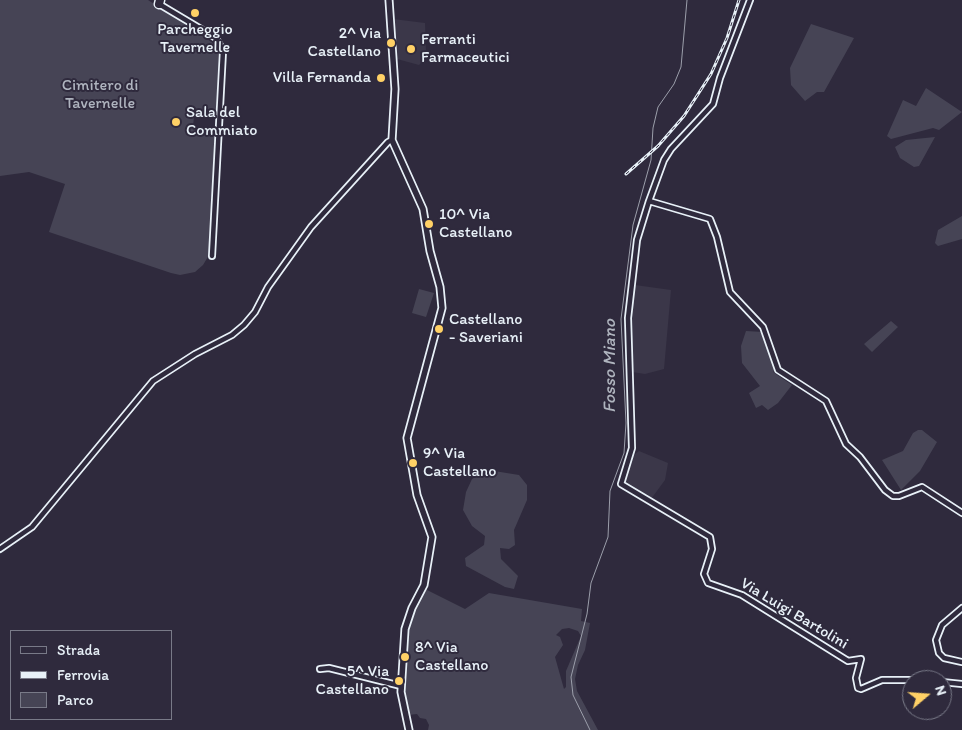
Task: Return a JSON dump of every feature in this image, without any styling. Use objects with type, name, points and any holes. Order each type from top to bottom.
[{"type":"street","points":[[389,0],[395,89],[392,140],[423,209],[430,251],[440,287],[442,308],[426,375],[408,429],[409,454],[417,495],[429,523],[432,546],[424,585],[404,629],[401,697],[409,730]]},
{"type":"street","points":[[750,0],[720,78],[713,104],[671,149],[664,160],[649,201],[710,219],[717,237],[730,292],[763,327],[778,370],[826,401],[846,444],[860,457],[885,490],[893,496],[899,496],[922,487],[962,513]]},
{"type":"street","points":[[157,1],[216,38],[223,51],[212,256]]},
{"type":"street","points":[[0,549],[32,527],[153,381],[195,354],[232,335],[244,325],[311,227],[388,142],[392,140]]},
{"type":"street","name":"Via Luigi Bartolini","points":[[649,201],[638,240],[628,318],[632,448],[621,484],[710,537],[712,549],[704,574],[708,583],[742,595],[848,661],[861,659],[856,678],[858,688],[861,689],[882,680],[902,680]]},
{"type":"street","points":[[962,608],[942,625],[937,632],[936,640],[939,654],[944,658],[962,662]]},
{"type":"street","points":[[320,670],[329,668],[401,686]]},
{"type":"shaded area","points":[[393,19],[425,23],[426,50],[423,61],[419,65],[397,59]]},
{"type":"shaded area","points":[[635,285],[671,290],[664,369],[645,374],[632,372],[630,320]]},
{"type":"shaded area","points":[[639,451],[668,463],[665,480],[651,499],[647,494],[642,494],[625,482],[634,455]]},
{"type":"green space","name":"Cimitero di Tavernelle","points":[[0,0],[148,0],[219,47],[216,113],[200,112],[194,117],[193,126],[197,130],[217,130],[209,255],[203,265],[195,272],[180,275],[171,273],[49,232],[65,184],[29,172],[0,176]]},
{"type":"green space","points":[[811,24],[854,38],[824,92],[817,92],[805,101],[791,85],[790,68]]},
{"type":"green space","points":[[926,88],[962,112],[939,130],[933,128],[891,139],[887,136],[903,100],[916,106]]},
{"type":"green space","points":[[935,137],[919,166],[914,167],[900,158],[895,147],[906,140]]},
{"type":"green space","points":[[962,216],[962,239],[938,246],[935,243],[938,230]]},
{"type":"green space","points":[[419,289],[434,293],[426,317],[412,313]]},
{"type":"green space","points":[[891,321],[898,327],[872,352],[864,344]]},
{"type":"green space","points":[[746,331],[763,332],[775,370],[773,372],[792,385],[778,403],[768,410],[762,405],[756,408],[749,393],[760,386],[742,363],[741,346]]},
{"type":"green space","points":[[922,430],[937,442],[920,471],[901,490],[882,460],[903,451],[913,433]]},
{"type":"green space","points":[[488,470],[519,475],[527,485],[527,500],[514,530],[515,545],[509,549],[500,548],[501,559],[518,576],[514,589],[505,587],[466,566],[465,558],[484,545],[485,536],[472,526],[463,510],[466,492],[472,479]]},
{"type":"green space","points":[[425,589],[465,609],[489,593],[582,609],[581,621],[590,623],[585,650],[578,665],[575,679],[577,691],[598,730],[428,730],[429,725],[426,719],[420,718],[417,714],[408,715],[403,690],[408,657],[405,644],[409,620]],"holes":[[[569,628],[578,631],[581,636],[566,671],[566,687],[564,689],[555,657],[563,645],[560,637],[556,635],[562,629]]]},
{"type":"waterway","name":"Fosso Miano","points":[[590,730],[573,695],[571,677],[587,614],[591,583],[608,537],[610,491],[624,453],[626,423],[621,319],[633,225],[651,160],[653,128],[658,107],[674,84],[681,67],[687,0]]},
{"type":"railway","points":[[626,174],[658,146],[684,116],[711,74],[727,38],[739,0]]},
{"type":"place","name":"Parcheggio Tavernelle","points":[[195,13]]},
{"type":"place","name":"2^ Via Castellano","points":[[391,43]]},
{"type":"place","name":"Ferranti Farmaceutici","points":[[411,49]]},
{"type":"place","name":"Villa Fernanda","points":[[381,78]]},
{"type":"place","name":"Sala del Commiato","points":[[176,122]]},
{"type":"place","name":"10^ Via Castellano","points":[[429,224]]},
{"type":"place","name":"Castellano - Saveriani","points":[[439,329]]},
{"type":"place","name":"9^ Via Castellano","points":[[413,463]]},
{"type":"place","name":"8^ Via Castellano","points":[[405,657]]},
{"type":"place","name":"5^ Via Castellano","points":[[399,681]]}]
